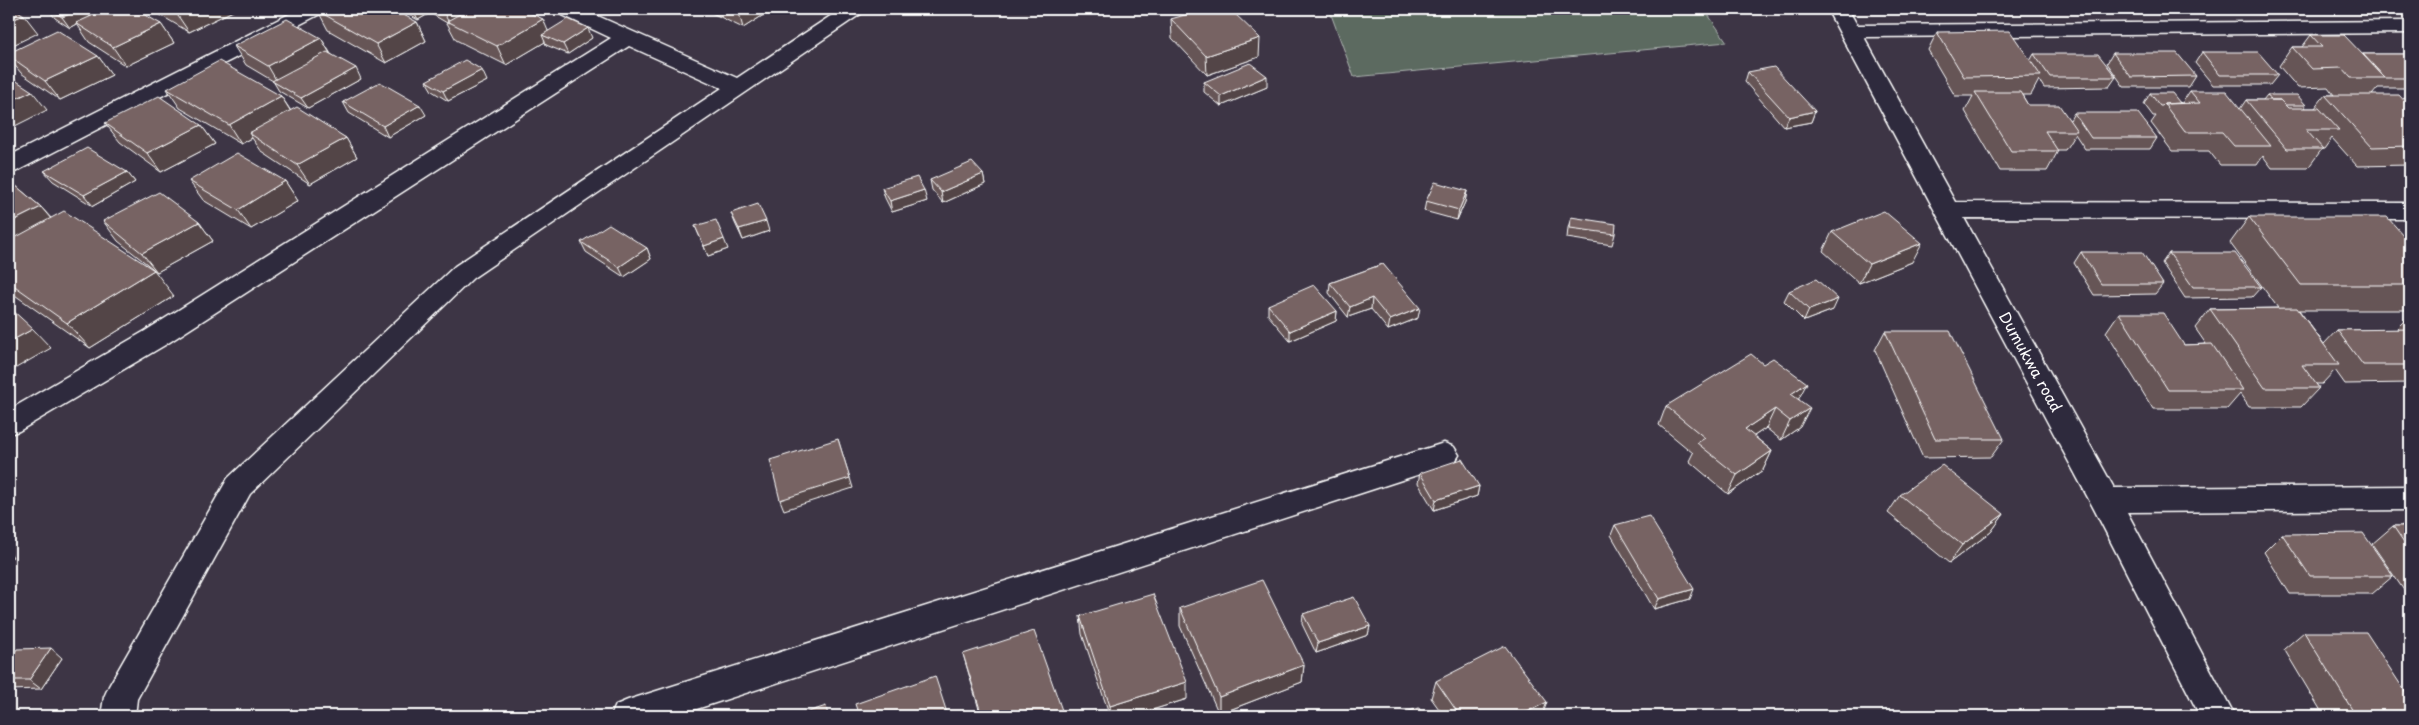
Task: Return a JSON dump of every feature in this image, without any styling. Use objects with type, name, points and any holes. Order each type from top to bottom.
[{"type":"street","points":[[9,166],[314,9]]},
{"type":"street","points":[[565,9],[629,36],[738,87]]},
{"type":"street","points":[[118,716],[122,697],[239,486],[464,272],[855,9]]},
{"type":"street","points":[[1844,20],[2410,27]]},
{"type":"street","name":"Dumukwa road","points":[[1844,20],[2105,500],[2218,716]]},
{"type":"street","points":[[9,423],[155,338],[629,36]]},
{"type":"street","points":[[1947,210],[2410,211]]},
{"type":"street","points":[[628,716],[671,710],[1444,455]]},
{"type":"street","points":[[2105,500],[2410,498]]},
{"type":"green space","points":[[1329,9],[1704,9],[1727,42],[1354,77]]},
{"type":"building","points":[[9,9],[15,9],[24,15],[9,21]]},
{"type":"building","points":[[49,9],[82,9],[62,17]]},
{"type":"building","points":[[107,9],[135,9],[161,24],[113,47],[76,23]]},
{"type":"building","points":[[169,9],[186,9],[176,13]]},
{"type":"building","points":[[323,9],[392,9],[417,22],[376,44],[318,11]]},
{"type":"building","points":[[469,9],[521,9],[543,19],[497,46],[447,21]]},
{"type":"building","points":[[1205,9],[1230,9],[1260,38],[1206,56],[1171,19]]},
{"type":"building","points":[[287,19],[321,38],[268,66],[234,46]]},
{"type":"building","points":[[568,19],[588,28],[563,44],[542,35]]},
{"type":"building","points":[[57,30],[98,56],[45,81],[9,56],[9,53]]},
{"type":"building","points":[[2010,31],[2041,76],[1964,77],[1937,32]]},
{"type":"building","points":[[2311,35],[2344,35],[2385,78],[2351,78],[2342,68],[2312,69],[2292,47],[2322,47]]},
{"type":"building","points":[[327,52],[356,68],[301,98],[272,81]]},
{"type":"building","points":[[2202,52],[2258,52],[2278,75],[2220,75]]},
{"type":"building","points":[[2113,53],[2177,53],[2196,76],[2131,77]]},
{"type":"building","points":[[2034,54],[2098,54],[2116,77],[2050,77]]},
{"type":"building","points":[[2363,54],[2410,54],[2410,78],[2385,78]]},
{"type":"building","points":[[465,60],[482,70],[443,91],[426,81]]},
{"type":"building","points":[[219,61],[281,96],[229,125],[167,89]]},
{"type":"building","points":[[1250,63],[1267,76],[1221,96],[1204,82]]},
{"type":"building","points":[[1774,67],[1815,111],[1789,117],[1748,72]]},
{"type":"building","points":[[9,76],[32,91],[9,102]]},
{"type":"building","points":[[380,82],[420,105],[383,126],[343,102]]},
{"type":"building","points":[[2190,91],[2226,91],[2271,146],[2234,146],[2222,132],[2185,132],[2164,104],[2200,103]]},
{"type":"building","points":[[1975,92],[2020,92],[2028,105],[2059,105],[2077,131],[2045,131],[2058,151],[2011,151]]},
{"type":"building","points":[[2150,93],[2172,93],[2180,103],[2160,106]]},
{"type":"building","points":[[2267,95],[2297,95],[2306,105],[2285,105],[2280,100],[2271,100]]},
{"type":"building","points":[[2325,95],[2399,95],[2410,107],[2410,146],[2372,147]]},
{"type":"building","points":[[159,96],[201,125],[147,153],[105,123]]},
{"type":"building","points":[[2246,100],[2280,100],[2288,108],[2319,108],[2339,130],[2306,130],[2323,149],[2287,149]]},
{"type":"building","points":[[297,107],[346,138],[297,165],[249,133]]},
{"type":"building","points":[[2074,113],[2138,113],[2157,138],[2091,138]]},
{"type":"building","points":[[87,148],[127,172],[84,195],[44,171]]},
{"type":"building","points":[[237,153],[285,181],[238,210],[189,181]]},
{"type":"building","points":[[972,162],[983,174],[941,192],[930,180]]},
{"type":"building","points":[[917,177],[924,190],[890,201],[882,188]]},
{"type":"building","points":[[9,180],[41,207],[9,223]]},
{"type":"building","points":[[1435,182],[1467,191],[1459,210],[1426,201]]},
{"type":"building","points":[[159,192],[199,222],[142,253],[103,221]]},
{"type":"building","points":[[758,204],[766,221],[739,229],[731,213]]},
{"type":"building","points":[[64,211],[154,270],[67,323],[9,282],[9,241]]},
{"type":"building","points":[[1884,211],[1922,243],[1869,264],[1832,232]]},
{"type":"building","points":[[1571,217],[1616,224],[1615,234],[1570,228]]},
{"type":"building","points":[[2249,217],[2387,217],[2404,236],[2410,236],[2410,285],[2301,285]]},
{"type":"building","points":[[716,220],[724,239],[704,246],[695,226]]},
{"type":"building","points":[[609,224],[647,248],[619,267],[581,242]]},
{"type":"building","points":[[2081,252],[2142,252],[2163,284],[2101,284]]},
{"type":"building","points":[[2169,253],[2235,253],[2261,287],[2193,287]]},
{"type":"building","points":[[1383,264],[1420,308],[1390,320],[1372,298],[1350,307],[1330,283]]},
{"type":"building","points":[[1816,279],[1838,299],[1809,310],[1789,291]]},
{"type":"building","points":[[1314,285],[1337,311],[1290,331],[1268,305]]},
{"type":"building","points":[[9,307],[33,329],[9,342]]},
{"type":"building","points":[[2297,308],[2339,365],[2302,365],[2319,388],[2265,388],[2210,309]]},
{"type":"building","points":[[2119,313],[2163,313],[2184,345],[2212,344],[2243,390],[2168,390]]},
{"type":"building","points":[[2410,329],[2410,365],[2363,365],[2337,330]]},
{"type":"building","points":[[1885,331],[1950,331],[2004,439],[1935,439]]},
{"type":"building","points":[[1751,354],[1763,364],[1773,358],[1807,383],[1791,394],[1810,408],[1790,421],[1775,409],[1745,429],[1772,451],[1737,475],[1697,443],[1705,438],[1666,406]]},
{"type":"building","points":[[838,439],[850,478],[780,500],[770,460]]},
{"type":"building","points":[[1462,459],[1479,486],[1436,500],[1420,473]]},
{"type":"building","points":[[1942,465],[2004,514],[1962,545],[1900,495]]},
{"type":"building","points":[[1649,516],[1694,589],[1659,599],[1615,525]]},
{"type":"building","points":[[2393,526],[2410,526],[2410,551]]},
{"type":"building","points":[[2363,533],[2393,576],[2310,576],[2282,534]]},
{"type":"building","points":[[1262,580],[1304,665],[1219,697],[1180,608]]},
{"type":"building","points":[[1153,594],[1187,682],[1110,706],[1080,616]]},
{"type":"building","points":[[1354,597],[1370,626],[1318,643],[1303,614]]},
{"type":"building","points":[[1034,631],[1064,716],[982,716],[963,654]]},
{"type":"building","points":[[2304,632],[2366,632],[2410,699],[2410,716],[2356,716]]},
{"type":"building","points":[[1505,646],[1547,702],[1519,716],[1460,716],[1436,681]]},
{"type":"building","points":[[51,648],[29,680],[9,680],[9,661],[17,649]]},
{"type":"building","points":[[935,676],[948,716],[859,716],[855,704]]},
{"type":"building","points":[[826,706],[828,716],[796,716]]},
{"type":"building","points":[[1419,708],[1423,716],[1393,716]]}]
